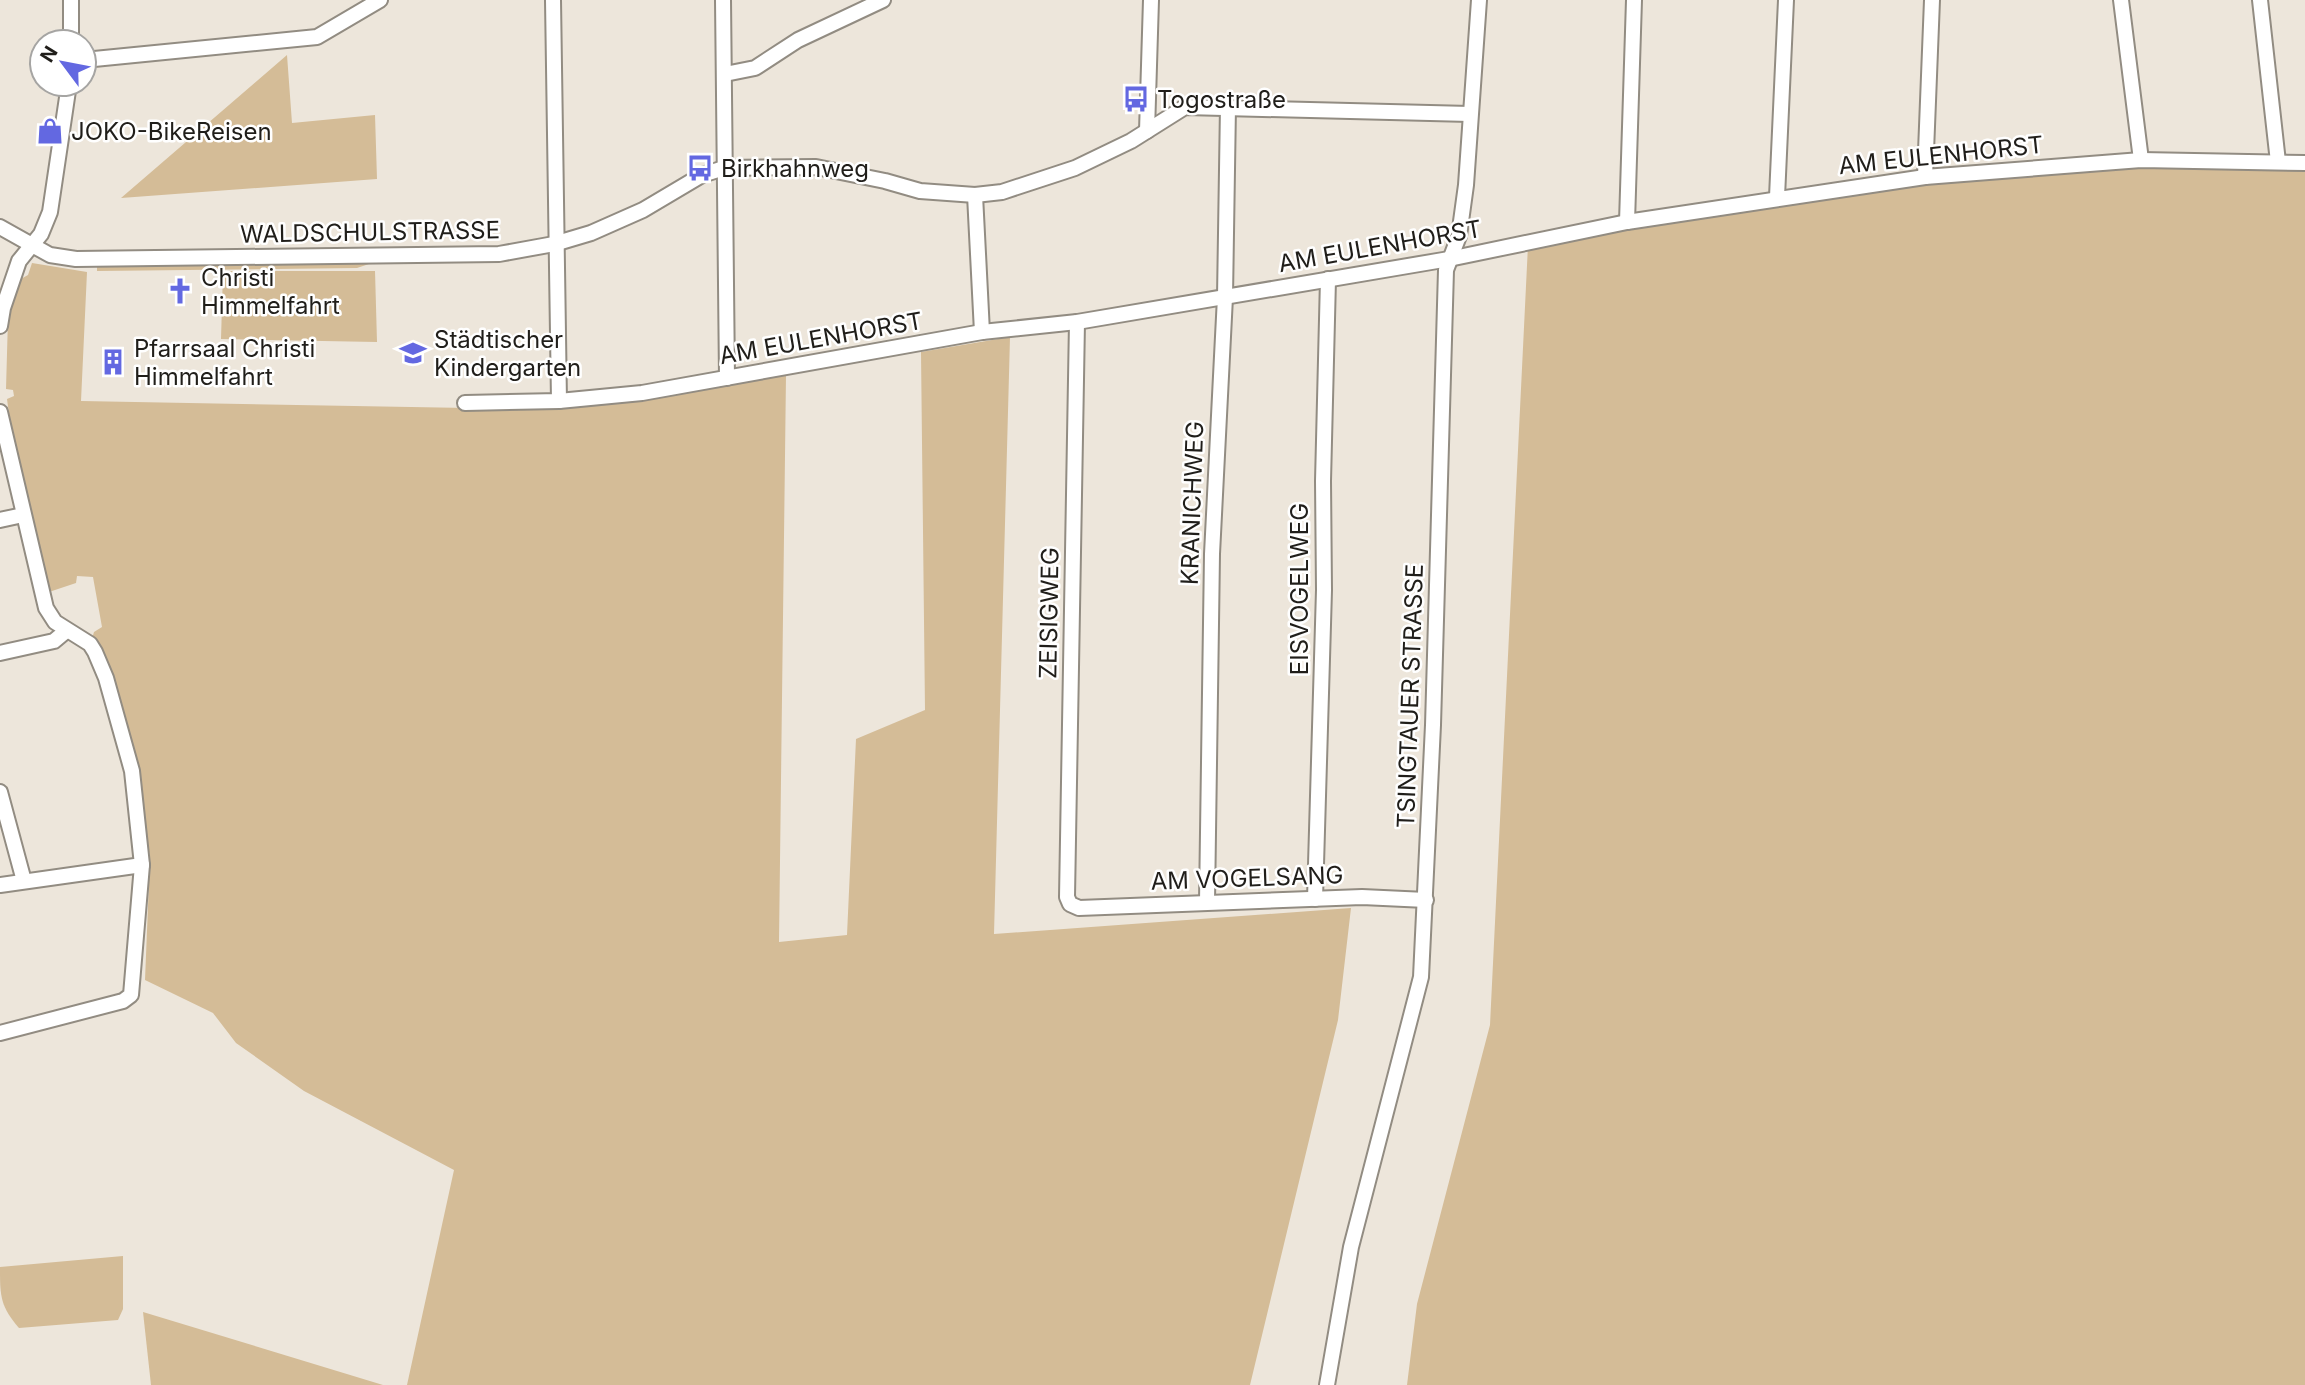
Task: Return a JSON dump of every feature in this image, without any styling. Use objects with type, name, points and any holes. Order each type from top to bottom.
[{"type":"street","points":[[71,0],[71,28]]},
{"type":"street","points":[[98,59],[317,37],[380,0]]},
{"type":"street","points":[[553,0],[554,244],[559,401]]},
{"type":"street","points":[[723,0],[727,378]]},
{"type":"street","points":[[725,74],[755,68],[797,40],[883,0]]},
{"type":"street","points":[[1147,131],[1151,0]]},
{"type":"street","name":"TSINGTAUER STRASSE","points":[[1326,1385],[1351,1248],[1421,977],[1426,900],[1446,270],[1459,236],[1466,185],[1479,0]]},
{"type":"street","points":[[1626,222],[1634,0]]},
{"type":"street","points":[[1777,197],[1786,0]]},
{"type":"street","points":[[1925,177],[1932,0]]},
{"type":"street","points":[[2121,0],[2141,160]]},
{"type":"street","points":[[2260,0],[2277,162]]},
{"type":"street","points":[[0,326],[2,308],[19,261],[41,234],[50,212],[67,98]]},
{"type":"street","name":"KRANICHWEG","points":[[1207,902],[1212,554],[1225,297],[1228,106]]},
{"type":"street","name":"WALDSCHULSTRASSE","points":[[0,227],[50,255],[76,259],[463,256],[554,244],[619,221],[702,175],[724,169],[817,167],[920,191],[975,195],[1002,192],[1075,168],[1147,131],[1185,107],[1470,114]]},
{"type":"street","name":"AM EULENHORST","points":[[465,403],[559,401],[642,393],[982,332],[1077,321],[1449,259],[1626,222],[1777,197],[1925,177],[2141,160],[2305,163]]},
{"type":"street","points":[[975,195],[982,332]]},
{"type":"street","name":"EISVOGELWEG","points":[[1315,899],[1324,590],[1323,481],[1328,279]]},
{"type":"street","name":"ZEISIGWEG","points":[[1070,904],[1067,897],[1077,321]]},
{"type":"street","points":[[0,412],[46,608],[66,631],[90,644],[106,678],[132,771],[142,865],[131,995],[123,1001],[0,1033]]},
{"type":"street","points":[[0,520],[23,515]]},
{"type":"street","points":[[0,653],[54,641],[66,631]]},
{"type":"street","points":[[0,792],[24,881]]},
{"type":"street","points":[[0,885],[142,865]]},
{"type":"street","name":"AM VOGELSANG","points":[[1070,904],[1079,908],[1362,897],[1426,900]]},
{"type":"shaded area","points":[[287,55],[292,123],[375,115],[377,179],[121,198]]},
{"type":"shaded area","points":[[2161,165],[2198,170],[2199,167],[2305,168],[2305,1385],[1407,1385],[1417,1304],[1490,1025],[1528,245],[1669,220],[1932,181]]},
{"type":"shaded area","points":[[374,256],[369,264],[357,268],[97,271],[97,259]]},
{"type":"shaded area","points":[[32,263],[87,272],[81,401],[468,408],[725,384],[786,375],[779,942],[847,935],[856,739],[925,710],[921,352],[1010,337],[994,934],[1351,908],[1338,1020],[1250,1385],[407,1385],[454,1170],[304,1091],[236,1043],[213,1013],[145,980],[150,857],[129,739],[91,642],[94,632],[102,627],[93,577],[77,576],[76,583],[49,592],[9,414],[7,399],[14,396],[13,390],[6,389],[8,318],[19,280],[28,275]]},
{"type":"shaded area","points":[[223,271],[375,271],[377,342],[221,339]]},
{"type":"shaded area","points":[[123,1256],[123,1309],[118,1320],[19,1328],[5,1307],[1,1293],[0,1267]]},
{"type":"shaded area","points":[[143,1312],[383,1385],[151,1385]]},
{"type":"place","name":"Togostraße","points":[[1136,99]]},
{"type":"place","name":"JOKO-BikeReisen","points":[[50,131]]},
{"type":"place","name":"Birkhahnweg","points":[[700,168]]},
{"type":"place","name":"Christi Himmelfahrt","points":[[180,291]]},
{"type":"place","name":"Städtischer Kindergarten","points":[[413,353]]},
{"type":"place","name":"Pfarrsaal Christi Himmelfahrt","points":[[113,362]]}]
